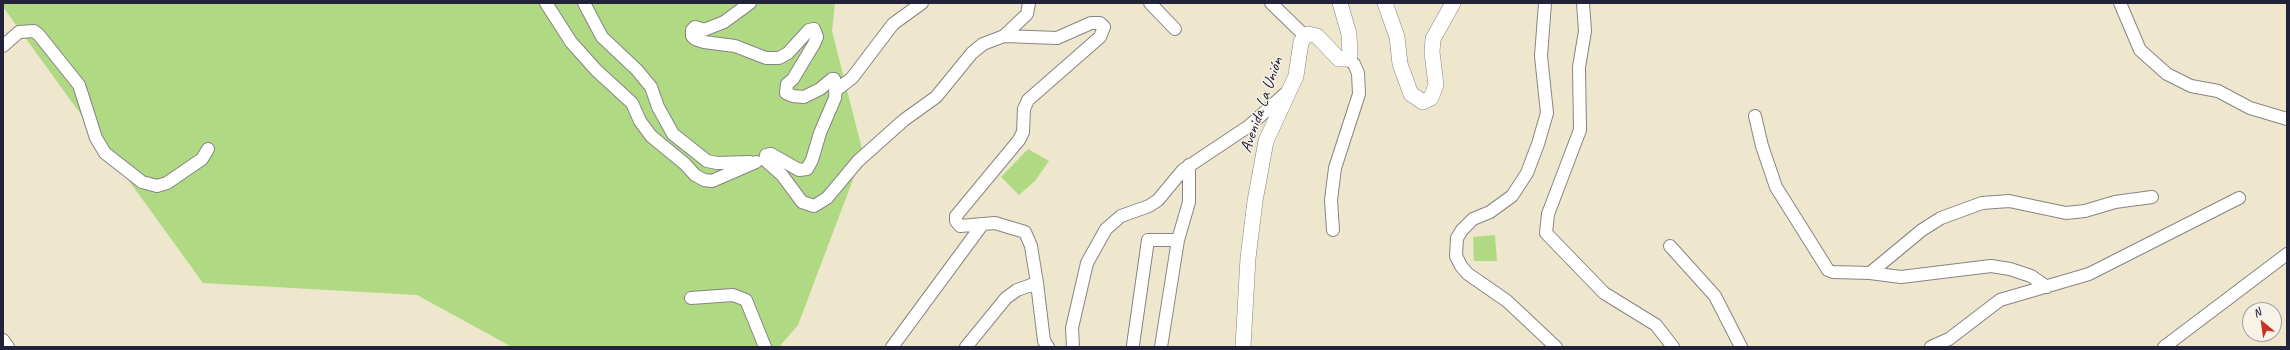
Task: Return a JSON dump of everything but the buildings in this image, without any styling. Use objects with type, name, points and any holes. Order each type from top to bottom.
[{"type":"main road","points":[[1305,36],[1312,34],[1317,36],[1335,57],[1339,59],[1348,59],[1350,52],[1349,34],[1340,3]]},
{"type":"main road","points":[[1385,3],[1397,37],[1400,64],[1411,94],[1423,102],[1431,98],[1436,85],[1432,52],[1433,39],[1453,3]]},
{"type":"main road","name":"Avenida La Unión","points":[[1243,347],[1248,258],[1256,194],[1266,142],[1296,76],[1301,42],[1305,36]]},
{"type":"street","points":[[546,3],[571,42],[596,70],[632,103],[640,121],[651,136],[685,164],[695,175],[704,180],[712,181],[760,161],[766,155],[771,154],[799,170],[807,168],[812,160],[835,98],[836,85],[832,79],[820,89],[804,97],[793,96],[786,93],[786,84],[793,79],[814,44],[817,37],[814,29],[809,30],[788,52],[779,58],[766,58],[735,46],[704,42],[695,39],[692,36],[692,30],[695,27],[704,30],[724,22],[750,3]]},
{"type":"street","points":[[584,3],[602,37],[637,70],[651,87],[658,107],[673,134],[707,161],[717,163],[760,161],[782,175],[802,202],[810,206],[821,203],[858,161],[904,120],[936,97],[972,53],[983,44],[1004,36],[1027,14],[1029,3]]},
{"type":"street","points":[[835,90],[852,78],[893,24],[922,3]]},
{"type":"street","points":[[1150,3],[1175,29]]},
{"type":"street","points":[[1271,3],[1305,36]]},
{"type":"street","points":[[1545,3],[1542,56],[1547,113],[1538,144],[1527,173],[1512,196],[1490,212],[1473,219],[1462,230],[1457,238],[1456,256],[1461,266],[1468,274],[1507,301],[1556,347]]},
{"type":"street","points":[[1583,3],[1585,31],[1579,67],[1580,130],[1548,214],[1546,233],[1604,293],[1656,325],[1673,347]]},
{"type":"street","points":[[2120,3],[2140,50],[2167,74],[2185,84],[2218,91],[2250,108],[2287,119]]},
{"type":"street","points":[[1004,36],[1057,38],[1091,23],[1100,23],[1104,27],[1100,37],[1028,100],[1024,109],[1023,132],[1019,140],[956,216],[956,222],[960,226],[995,223],[1025,232],[1031,246],[1038,283],[1044,341],[1048,347]]},
{"type":"street","points":[[3,46],[19,32],[34,31],[40,35],[79,85],[96,138],[105,153],[142,182],[157,186],[167,183],[202,159],[208,149]]},
{"type":"street","points":[[1333,230],[1331,200],[1335,168],[1359,94],[1358,73],[1354,64],[1348,59]]},
{"type":"street","points":[[1073,347],[1072,328],[1087,263],[1106,229],[1121,216],[1149,206],[1158,200],[1189,165],[1249,126],[1289,91]]},
{"type":"street","points":[[1755,116],[1762,146],[1776,187],[1828,270],[1833,272],[1870,273],[1901,277],[1991,266],[2010,269],[2031,276],[2047,287]]},
{"type":"street","points":[[1161,347],[1178,240],[1189,202],[1189,165]]},
{"type":"street","points":[[1870,273],[1922,230],[1940,218],[1982,203],[2009,202],[2066,213],[2085,211],[2115,202],[2152,197]]},
{"type":"street","points":[[1932,347],[1949,338],[2000,300],[2089,274],[2239,198]]},
{"type":"street","points":[[892,347],[982,225]]},
{"type":"street","points":[[1133,345],[1148,240],[1151,238],[1178,240]]},
{"type":"street","points":[[1670,246],[1715,296],[1741,347]]},
{"type":"street","points":[[2164,347],[2287,254]]},
{"type":"street","points":[[966,347],[1006,298],[1017,290],[1038,283]]},
{"type":"street","points":[[691,298],[733,295],[746,300],[765,347]]},
{"type":"street","points":[[3,340],[8,347]]},
{"type":"green space","points":[[3,3],[835,3],[832,31],[863,153],[798,325],[779,347],[512,347],[417,295],[203,283],[3,7]]},
{"type":"green space","points":[[1028,149],[1049,161],[1035,181],[1019,195],[1001,177]]},
{"type":"green space","points":[[1495,235],[1497,261],[1474,261],[1473,237]]}]
